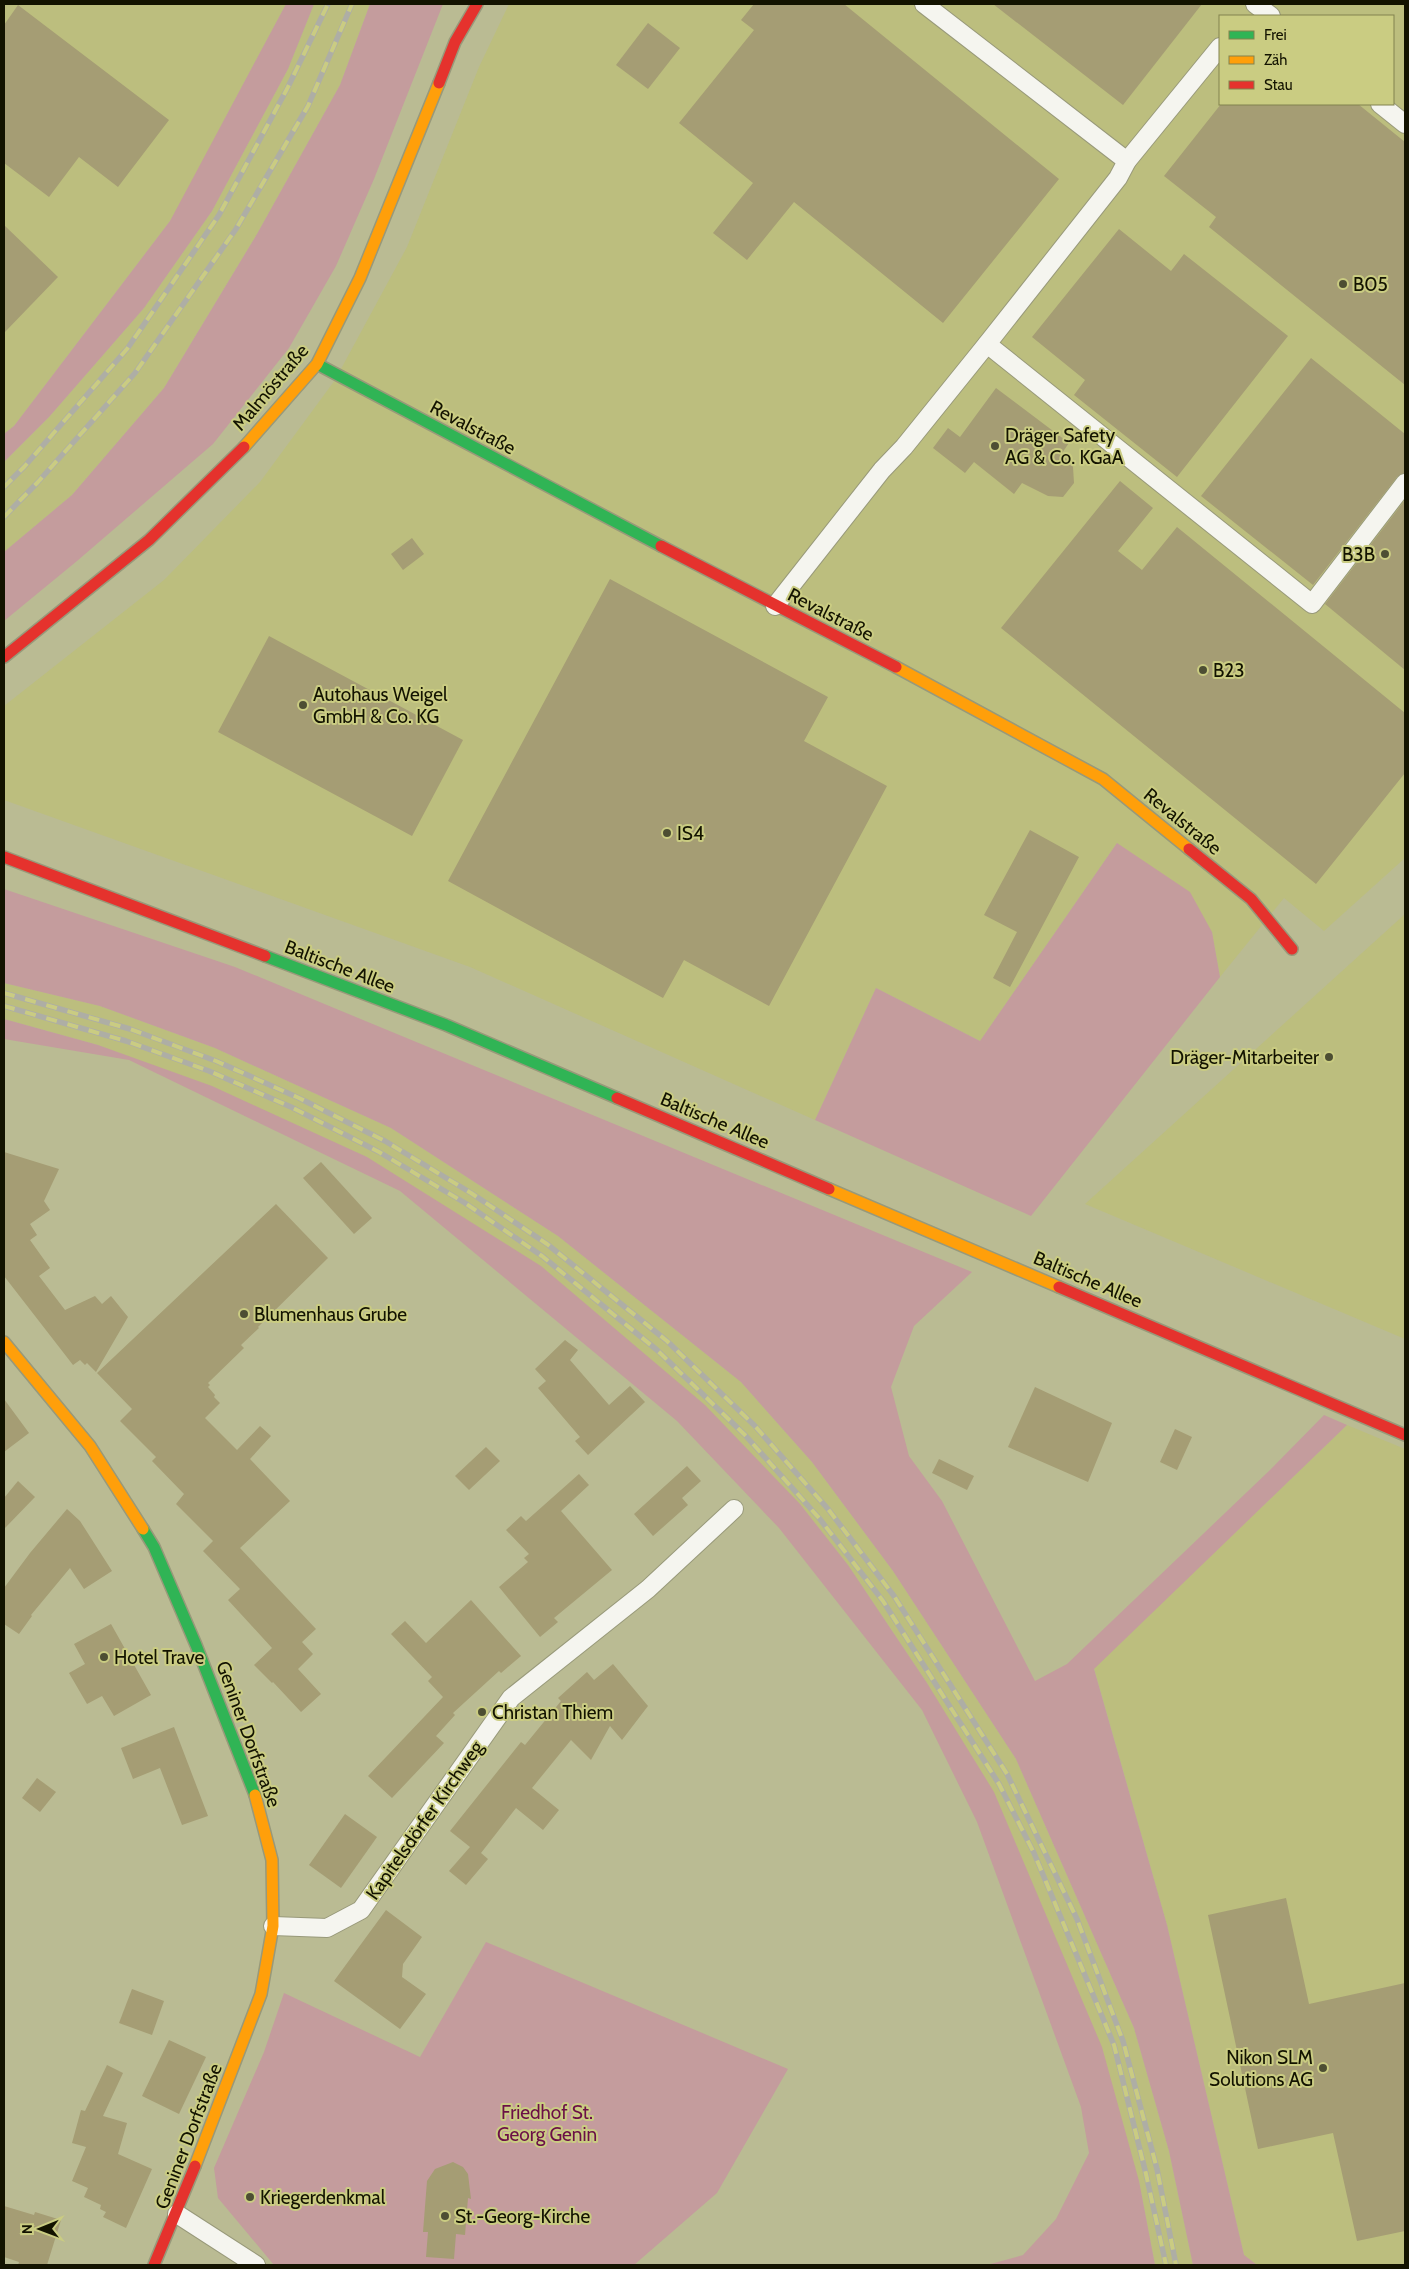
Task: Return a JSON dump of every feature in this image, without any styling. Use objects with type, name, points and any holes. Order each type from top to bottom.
[{"type":"main road","name":"Malmöstraße","points":[[4,657],[149,540],[240,451],[317,364],[360,278],[455,42],[476,4]]},
{"type":"main road","name":"Revalstraße","points":[[317,364],[775,606],[844,640],[1103,779],[1251,899],[1292,949]]},
{"type":"main road","name":"Baltische Allee","points":[[4,857],[446,1025],[1405,1435]]},
{"type":"main road","name":"Geniner Dorfstraße","points":[[4,1342],[90,1446],[154,1547],[196,1645],[255,1793],[272,1860],[273,1926],[261,1994],[201,2146],[177,2214],[154,2265]]},
{"type":"street","points":[[924,4],[1127,161]]},
{"type":"street","points":[[1247,15],[1256,4],[1270,15]]},
{"type":"street","points":[[775,606],[882,470],[904,447],[987,344],[1118,178],[1127,161],[1219,48]]},
{"type":"street","points":[[1381,105],[1405,124]]},
{"type":"street","points":[[987,344],[1312,604],[1405,483]]},
{"type":"street","name":"Kapitelsdörfer Kirchweg","points":[[273,1926],[327,1928],[361,1910],[511,1698],[648,1589],[734,1509]]},
{"type":"street","points":[[177,2214],[256,2265]]},
{"type":"shaded area","points":[[4,4],[286,4],[223,122],[222,132],[170,221],[14,426],[4,434]]},
{"type":"shaded area","points":[[314,4],[370,4],[340,85],[257,234],[164,388],[72,495],[4,552],[4,462],[49,417],[144,308],[212,211],[288,69]]},
{"type":"shaded area","points":[[509,4],[1405,4],[1405,858],[1324,931],[1284,898],[1220,977],[1212,932],[1117,843],[980,1041],[876,988],[815,1120],[470,967],[4,800],[4,706],[164,580],[260,482],[335,380],[407,247],[479,67]]},
{"type":"shaded area","name":"Dräger-Mitarbeiter","points":[[1405,914],[1405,1339],[1085,1204]]},
{"type":"shaded area","points":[[4,983],[100,1006],[215,1048],[391,1128],[558,1236],[741,1382],[812,1462],[893,1571],[1016,1759],[1134,2028],[1169,2151],[1193,2265],[1155,2265],[1139,2181],[927,1683],[848,1565],[800,1504],[367,1157],[98,1045],[4,1019]]},
{"type":"shaded area","points":[[1347,1425],[1405,1449],[1405,2265],[1257,2265],[1244,2255],[1167,1925],[1094,1668]]},
{"type":"green space","points":[[286,4],[314,4],[288,69],[212,211],[144,308],[49,417],[4,462],[4,434],[14,426],[170,221]]},
{"type":"green space","points":[[370,4],[443,4],[374,179],[336,266],[289,348],[213,444],[4,621],[4,552],[72,495],[164,388],[257,234],[340,85]]},
{"type":"green space","points":[[1117,843],[1190,892],[1212,932],[1220,977],[1031,1216],[815,1120],[876,988],[980,1041]]},
{"type":"green space","points":[[4,889],[235,967],[972,1272],[914,1326],[891,1387],[909,1456],[942,1501],[1035,1681],[1067,1664],[1270,1470],[1324,1415],[1347,1425],[1094,1669],[1167,1925],[1244,2255],[1257,2265],[1193,2265],[1169,2151],[1134,2028],[1016,1759],[893,1571],[812,1462],[741,1382],[558,1236],[391,1128],[215,1048],[100,1006],[4,983]]},
{"type":"green space","points":[[4,1019],[98,1045],[212,1086],[367,1157],[541,1266],[705,1405],[800,1504],[848,1565],[927,1683],[994,1792],[1102,2047],[1139,2181],[1155,2265],[987,2265],[1023,2255],[1056,2219],[1089,2153],[1081,2107],[977,1822],[922,1710],[779,1528],[677,1421],[400,1191],[129,1060],[4,1039]]},
{"type":"green space","name":"Friedhof St. Georg Genin","points":[[486,1942],[788,2069],[717,2193],[634,2265],[274,2265],[218,2198],[214,2168],[264,2052],[284,1993],[420,2057]]},
{"type":"building","points":[[754,4],[844,4],[1059,179],[943,323],[794,202],[747,260],[713,233],[753,183],[679,123],[754,30],[741,20]]},
{"type":"building","points":[[993,4],[1202,4],[1123,105]]},
{"type":"building","points":[[18,5],[169,120],[118,187],[79,157],[49,197],[4,163],[4,25]]},
{"type":"building","points":[[648,23],[680,48],[648,89],[616,65]]},
{"type":"building","name":"B05","points":[[1220,105],[1359,105],[1405,142],[1405,385],[1209,227],[1216,217],[1164,176]]},
{"type":"building","points":[[4,225],[58,277],[4,333]]},
{"type":"building","points":[[1119,229],[1171,271],[1184,254],[1288,336],[1177,477],[1074,395],[1085,380],[1032,337]]},
{"type":"building","points":[[1311,358],[1405,434],[1405,473],[1397,477],[1313,585],[1201,496]]},
{"type":"building","points":[[996,388],[1069,443],[1062,453],[1073,467],[1074,483],[1063,497],[1048,496],[1022,483],[1014,494],[974,462],[965,473],[933,448],[948,428],[960,437]]},
{"type":"building","name":"B23","points":[[1120,481],[1153,508],[1118,551],[1142,570],[1177,527],[1405,713],[1405,773],[1316,884],[1001,628]]},
{"type":"building","name":"B3B","points":[[1405,500],[1405,670],[1325,604]]},
{"type":"building","points":[[412,538],[424,554],[403,570],[391,554]]},
{"type":"building","name":"IS4","points":[[610,579],[828,697],[804,741],[887,786],[769,1006],[684,960],[663,998],[448,881]]},
{"type":"building","points":[[269,636],[463,740],[412,836],[218,732]]},
{"type":"building","points":[[1030,830],[1079,857],[1010,987],[993,978],[1017,932],[984,915]]},
{"type":"building","points":[[4,1152],[59,1169],[44,1201],[50,1210],[30,1224],[37,1235],[30,1240],[50,1268],[39,1276],[65,1310],[95,1296],[102,1304],[111,1296],[128,1317],[96,1372],[87,1363],[85,1365],[80,1360],[73,1365],[4,1276]]},
{"type":"building","points":[[321,1162],[372,1218],[354,1234],[303,1178]]},
{"type":"building","points":[[276,1204],[328,1258],[258,1327],[241,1345],[244,1348],[208,1383],[210,1385],[208,1387],[215,1395],[214,1397],[220,1403],[205,1418],[237,1450],[260,1426],[271,1436],[250,1459],[290,1501],[240,1548],[316,1629],[302,1642],[313,1654],[298,1669],[321,1694],[301,1712],[254,1665],[272,1648],[228,1600],[240,1589],[203,1551],[213,1541],[176,1504],[184,1494],[152,1461],[156,1457],[120,1421],[132,1409],[97,1373]]},
{"type":"building","points":[[565,1340],[578,1350],[570,1360],[609,1405],[630,1386],[645,1402],[588,1455],[575,1441],[580,1437],[538,1388],[546,1381],[535,1369]]},
{"type":"building","points":[[1035,1387],[1112,1423],[1088,1482],[1008,1447]]},
{"type":"building","points":[[4,1399],[29,1433],[4,1452]]},
{"type":"building","points":[[1175,1429],[1192,1437],[1177,1470],[1160,1462]]},
{"type":"building","points":[[486,1447],[500,1461],[469,1490],[455,1476]]},
{"type":"building","points":[[939,1459],[974,1476],[967,1490],[932,1473]]},
{"type":"building","points":[[687,1466],[701,1481],[682,1498],[688,1505],[653,1536],[634,1514]]},
{"type":"building","points":[[579,1474],[589,1485],[561,1511],[612,1570],[554,1618],[558,1622],[540,1637],[499,1587],[528,1562],[524,1558],[529,1554],[506,1530],[521,1516],[526,1521]]},
{"type":"building","points":[[18,1481],[35,1497],[4,1529],[4,1498]]},
{"type":"building","points":[[67,1509],[80,1521],[112,1571],[84,1589],[70,1568],[31,1615],[19,1634],[4,1624],[4,1588]]},
{"type":"building","points":[[471,1600],[521,1656],[501,1673],[499,1671],[453,1713],[455,1715],[436,1736],[444,1743],[392,1798],[368,1776],[443,1697],[428,1681],[432,1677],[391,1634],[405,1621],[426,1643]]},
{"type":"building","points":[[111,1624],[151,1695],[114,1716],[102,1696],[87,1704],[69,1673],[85,1664],[74,1644]]},
{"type":"building","points":[[613,1664],[648,1706],[622,1740],[610,1726],[591,1760],[571,1740],[532,1788],[559,1810],[543,1830],[516,1808],[481,1853],[488,1859],[466,1885],[449,1871],[470,1847],[450,1831],[521,1742],[525,1745],[561,1701],[558,1698],[587,1672],[594,1680]]},
{"type":"building","points":[[174,1727],[208,1816],[182,1825],[160,1768],[133,1779],[121,1748]]},
{"type":"building","points":[[37,1778],[56,1792],[40,1812],[22,1798]]},
{"type":"building","points":[[345,1814],[377,1837],[341,1888],[309,1865]]},
{"type":"building","name":"Nikon SLM Solutions AG","points":[[1286,1898],[1309,2004],[1405,1983],[1405,2231],[1357,2241],[1333,2133],[1258,2149],[1208,1915]]},
{"type":"building","points":[[386,1910],[422,1937],[403,1964],[402,1977],[426,1994],[400,2029],[334,1981]]},
{"type":"building","points":[[132,1989],[164,2001],[152,2035],[119,2023]]},
{"type":"building","points":[[169,2040],[206,2057],[179,2114],[142,2096]]},
{"type":"building","points":[[107,2065],[123,2073],[103,2116],[127,2123],[118,2154],[152,2169],[126,2228],[103,2217],[106,2212],[100,2209],[101,2205],[84,2197],[88,2188],[72,2181],[86,2147],[72,2143],[81,2110],[85,2111]]},
{"type":"building","name":"St.-Georg-Kirche","points":[[453,2162],[463,2167],[468,2174],[471,2199],[468,2198],[465,2235],[456,2234],[454,2259],[426,2257],[428,2232],[423,2232],[427,2181],[435,2169]]},
{"type":"building","points":[[4,2206],[34,2215],[35,2212],[61,2220],[47,2265],[18,2265],[19,2262],[4,2257]]},
{"type":"railway","points":[[4,487],[24,467],[127,349],[219,215],[287,89],[328,4]]},
{"type":"railway","points":[[4,517],[38,482],[135,373],[236,229],[308,106],[352,4]]},
{"type":"railway","points":[[4,993],[130,1029],[216,1061],[299,1098],[385,1141],[471,1193],[547,1244],[667,1341],[754,1425],[828,1509],[894,1596],[1007,1774],[1077,1919],[1123,2041],[1157,2169],[1176,2265]]},
{"type":"railway","points":[[4,1006],[126,1041],[209,1071],[291,1107],[379,1152],[465,1203],[542,1256],[657,1350],[745,1435],[819,1518],[883,1601],[999,1784],[1034,1853],[1114,2045],[1166,2265]]},
{"type":"traffic: fast","points":[[317,364],[661,546]]},
{"type":"traffic: fast","points":[[265,956],[446,1025],[617,1098]]},
{"type":"traffic: fast","points":[[143,1529],[154,1547],[196,1645],[255,1795]]},
{"type":"traffic: slow","points":[[244,447],[317,364],[360,278],[439,83]]},
{"type":"traffic: slow","points":[[896,667],[1103,779],[1189,849]]},
{"type":"traffic: slow","points":[[829,1189],[1059,1287]]},
{"type":"traffic: slow","points":[[4,1342],[90,1446],[143,1529]]},
{"type":"traffic: slow","points":[[195,2166],[261,1994],[273,1926],[272,1860],[255,1795]]},
{"type":"traffic: jam","points":[[439,83],[455,42],[477,4]]},
{"type":"traffic: jam","points":[[4,657],[149,540],[244,447]]},
{"type":"traffic: jam","points":[[661,546],[896,667]]},
{"type":"traffic: jam","points":[[1189,849],[1251,899],[1292,949]]},
{"type":"traffic: jam","points":[[4,857],[265,956]]},
{"type":"traffic: jam","points":[[617,1098],[829,1189]]},
{"type":"traffic: jam","points":[[1059,1287],[1405,1435]]},
{"type":"traffic: jam","points":[[154,2265],[195,2166]]},
{"type":"place","name":"B05","points":[[1343,284]]},
{"type":"place","name":"Dräger Safety AG & Co. KGaA","points":[[995,446]]},
{"type":"place","name":"B3B","points":[[1385,554]]},
{"type":"place","name":"B23","points":[[1203,670]]},
{"type":"place","name":"Autohaus Weigel GmbH & Co. KG","points":[[303,705]]},
{"type":"place","name":"IS4","points":[[667,833]]},
{"type":"place","name":"Dräger-Mitarbeiter","points":[[1329,1057]]},
{"type":"place","name":"Blumenhaus Grube","points":[[244,1314]]},
{"type":"place","name":"Hotel Trave","points":[[104,1657]]},
{"type":"place","name":"Christan Thiem","points":[[482,1712]]},
{"type":"place","name":"Nikon SLM Solutions AG","points":[[1323,2068]]},
{"type":"place","name":"Kriegerdenkmal","points":[[250,2197]]},
{"type":"place","name":"St.-Georg-Kirche","points":[[445,2216]]}]
